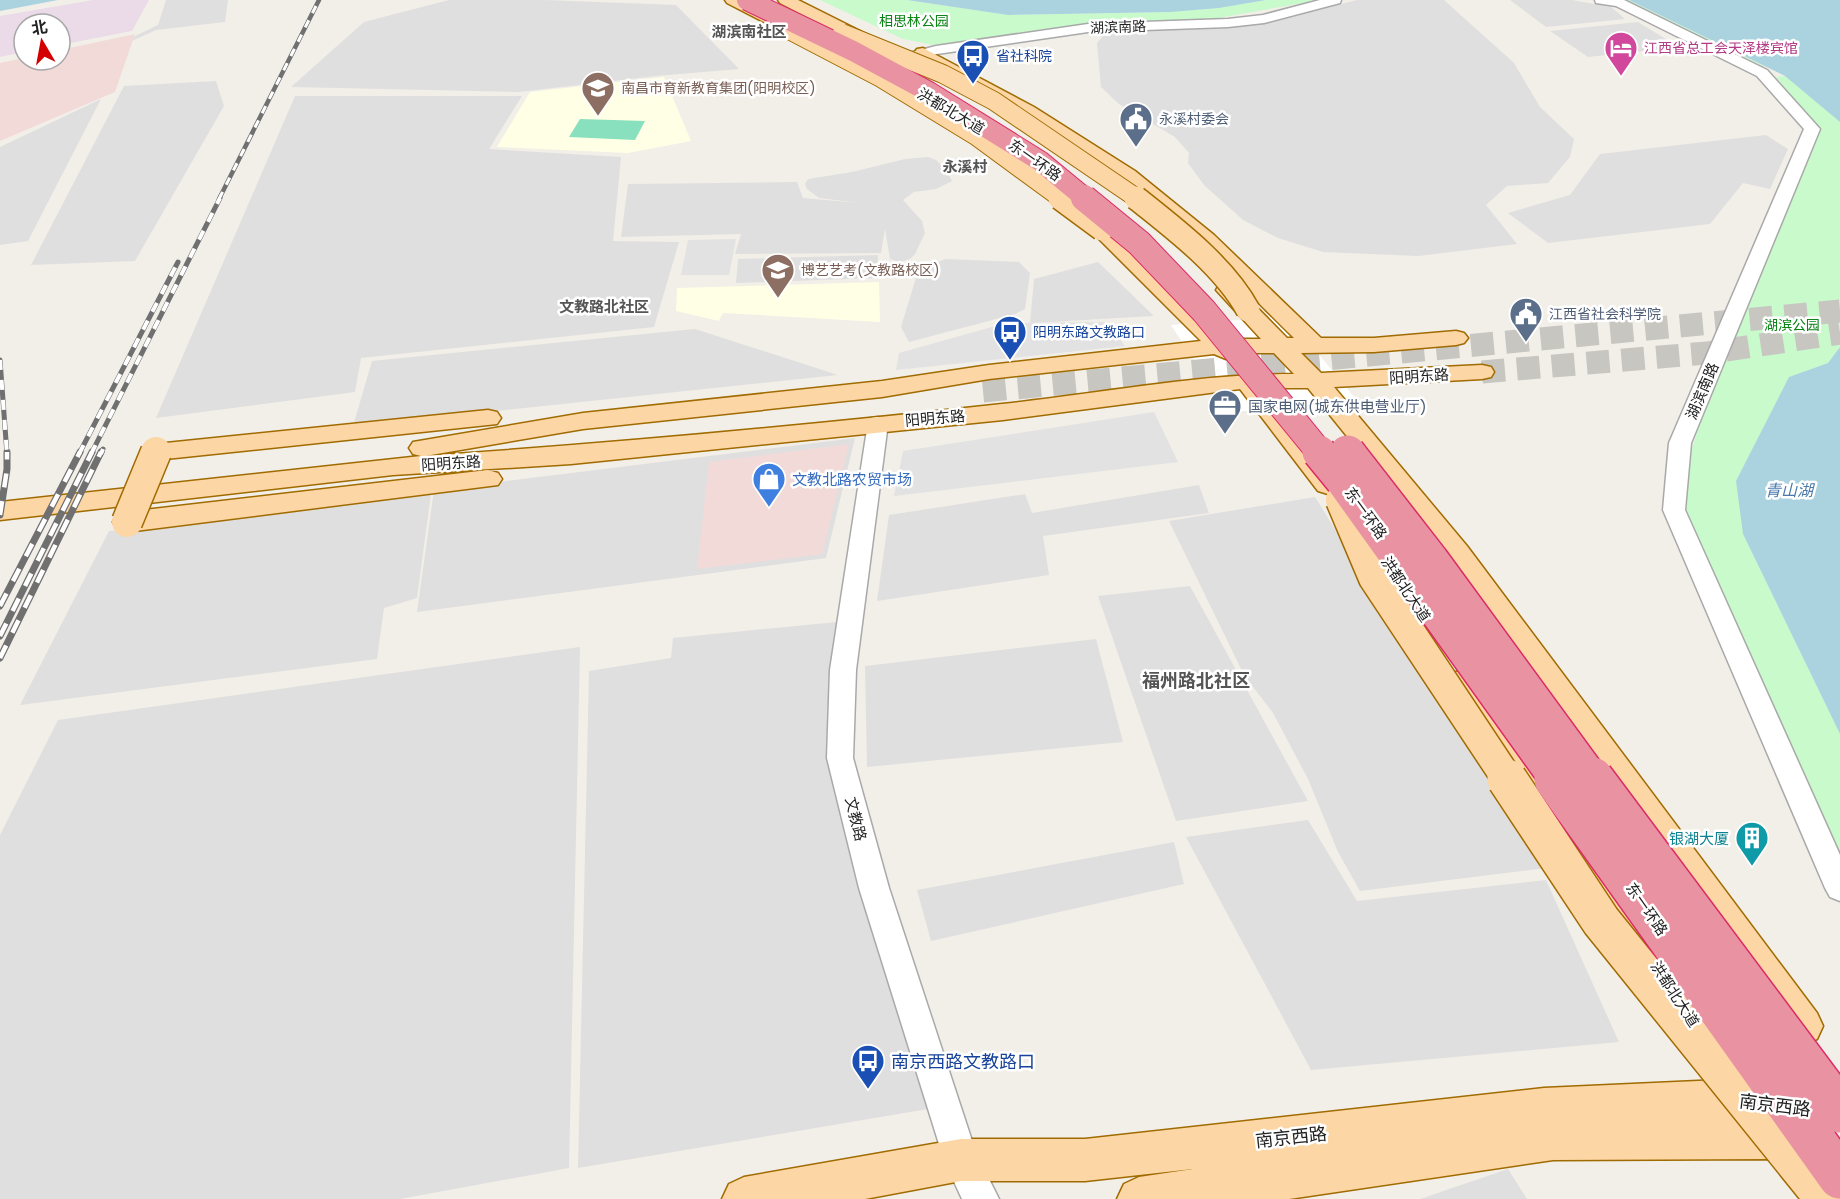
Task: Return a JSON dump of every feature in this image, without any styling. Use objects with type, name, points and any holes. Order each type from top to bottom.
[{"type":"highway","name":"东一环路","points":[[747,0],[853,51],[929,92],[1040,161],[1139,243],[1204,311],[1342,480],[1840,1177]]},
{"type":"highway","name":"东一环路","points":[[774,0],[842,33],[982,108],[1054,156],[1156,240],[1224,307],[1374,485],[1840,1112]]},
{"type":"main road","name":"洪都北大道","points":[[733,0],[932,98],[1024,158],[1077,200],[1102,229],[1222,346],[1246,381],[1378,547],[1667,980],[1742,1100],[1809,1199]]},
{"type":"main road","points":[[740,0],[776,23],[881,78],[976,136],[1102,229]]},
{"type":"main road","name":"洪都北大道","points":[[786,0],[972,96],[1044,139],[1132,202],[1248,310],[1279,346],[1315,381],[1457,553],[1840,1077]]},
{"type":"main road","points":[[842,33],[943,74],[994,101],[1093,166],[1171,226],[1236,288],[1248,310]]},
{"type":"main road","points":[[923,53],[1008,97],[1123,172],[1190,225],[1314,345]]},
{"type":"main road","name":"阳明东路","points":[[0,511],[396,459],[584,421],[882,389],[990,372],[1222,346],[1374,345],[1455,338]]},
{"type":"main road","name":"阳明东路","points":[[396,459],[571,455],[1003,412],[1246,381],[1315,381],[1482,372]]},
{"type":"main road","points":[[878,423],[847,437],[128,522],[156,452],[841,382],[882,389]]},
{"type":"main road","name":"阳明东路","points":[[0,494],[396,459],[986,396]]},
{"type":"main road","points":[[1341,500],[1374,578],[1601,921],[1825,1199]]},
{"type":"main road","name":"南京西路","points":[[744,1199],[961,1160],[1085,1160],[1544,1109],[1742,1100],[1840,1112]]},
{"type":"main road","points":[[1138,1199],[1553,1139],[1768,1138],[1840,1155]]},
{"type":"street","name":"湖滨南路","points":[[902,59],[923,53],[1088,28],[1217,24],[1255,20],[1335,0]]},
{"type":"street","name":"湖滨南路","points":[[1600,0],[1619,3],[1762,73],[1812,129],[1680,443],[1674,510],[1840,888]]},
{"type":"street","name":"文教路","points":[[878,423],[843,670],[840,758],[874,888],[961,1160],[981,1199]]},
{"type":"shaded area","points":[[93,0],[149,0],[132,31],[72,43],[72,12],[23,12]]},
{"type":"shaded area","points":[[166,0],[228,0],[225,22],[156,30],[123,45],[110,89],[0,71],[12,68],[12,72],[72,72],[72,55],[114,46],[158,25]]},
{"type":"shaded area","points":[[449,0],[545,0],[676,5],[739,69],[519,92],[291,87],[364,22]]},
{"type":"shaded area","points":[[1357,0],[1444,0],[1514,63],[1540,107],[1574,139],[1570,157],[1548,183],[1507,186],[1486,205],[1517,244],[1418,256],[1323,252],[1278,238],[1243,220],[1204,185],[1188,163],[1189,153],[1175,137],[1119,104],[1101,87],[1097,43],[1108,30],[1261,24]]},
{"type":"shaded area","points":[[1510,0],[1572,0],[1611,7],[1625,19],[1546,27]]},
{"type":"shaded area","points":[[12,14],[12,54],[0,57],[0,16]]},
{"type":"shaded area","points":[[1638,22],[1679,47],[1588,57],[1550,31]]},
{"type":"shaded area","points":[[135,34],[115,92],[0,141],[0,63],[12,60],[12,72],[72,72],[72,47]]},
{"type":"shaded area","name":"南昌市育新教育集团(阳明校区)","points":[[664,77],[691,141],[628,153],[497,147],[530,92]]},
{"type":"shaded area","points":[[216,81],[224,106],[135,261],[31,265],[124,86]]},
{"type":"shaded area","points":[[295,96],[522,96],[489,149],[621,157],[613,241],[679,242],[654,327],[361,358],[355,392],[156,418]]},
{"type":"shaded area","points":[[101,99],[28,241],[0,245],[0,147]]},
{"type":"shaded area","points":[[1766,135],[1788,149],[1770,189],[1743,183],[1710,224],[1548,243],[1508,213],[1570,195],[1600,154]]},
{"type":"shaded area","points":[[928,157],[936,160],[946,170],[952,181],[936,189],[914,192],[903,200],[922,221],[925,233],[915,254],[910,259],[899,262],[890,259],[885,229],[881,253],[735,254],[741,234],[621,237],[628,184],[797,182],[803,198],[859,203],[819,198],[807,189],[805,184],[808,179],[852,172],[905,159]]},
{"type":"shaded area","points":[[736,239],[729,275],[681,275],[688,240]]},
{"type":"shaded area","points":[[878,255],[877,278],[736,283],[738,259]]},
{"type":"shaded area","points":[[945,259],[1019,262],[1030,273],[1025,309],[1015,314],[909,342],[901,327],[918,271]]},
{"type":"shaded area","points":[[1098,262],[1154,316],[1030,323],[1034,279]]},
{"type":"shaded area","name":"博艺艺考(文教路校区)","points":[[879,282],[880,322],[723,313],[719,321],[676,311],[677,288]]},
{"type":"shaded area","points":[[1106,322],[1125,346],[896,370],[899,353],[1006,323]]},
{"type":"shaded area","points":[[695,329],[838,375],[353,426],[372,361]]},
{"type":"shaded area","points":[[1154,412],[1178,462],[894,496],[903,451]]},
{"type":"shaded area","points":[[855,438],[826,558],[417,612],[434,490]]},
{"type":"shaded area","name":"文教北路农贸市场","points":[[849,444],[822,554],[697,569],[709,462]]},
{"type":"shaded area","points":[[1199,485],[1209,513],[1043,536],[1049,575],[877,601],[889,515],[1025,494],[1032,513]]},
{"type":"shaded area","points":[[431,494],[417,598],[384,608],[377,659],[20,705],[109,531]]},
{"type":"shaded area","points":[[1315,497],[1546,868],[1360,891],[1338,852],[1308,779],[1273,713],[1244,675],[1169,521]]},
{"type":"shaded area","points":[[1190,586],[1308,801],[1176,821],[1098,596]]},
{"type":"shaded area","points":[[837,622],[832,765],[934,1108],[578,1168],[589,671],[671,658],[673,638]]},
{"type":"shaded area","points":[[1096,639],[1123,742],[867,767],[865,666]]},
{"type":"shaded area","points":[[580,647],[569,1168],[400,1199],[0,1199],[0,835],[58,720]]},
{"type":"shaded area","points":[[1308,820],[1357,901],[1546,880],[1619,1042],[1311,1070],[1186,837]]},
{"type":"shaded area","points":[[1174,842],[1184,884],[931,941],[917,890]]},
{"type":"shaded area","points":[[1508,1169],[1527,1199],[1420,1199]]},
{"type":"green space","name":"相思林公园","points":[[820,0],[907,0],[1008,15],[1171,12],[1219,8],[1266,0],[1320,0],[1218,18],[1072,27],[933,45],[903,39]]},
{"type":"green space","points":[[1601,0],[1629,0],[1764,66],[1762,73],[1619,3]]},
{"type":"green space","name":"湖滨公园","points":[[1786,76],[1840,122],[1840,347],[1828,363],[1789,377],[1743,534],[1840,734],[1840,855],[1683,510],[1690,456],[1701,418],[1818,129],[1776,77]]},
{"type":"green space","points":[[580,119],[645,121],[635,140],[569,137]]},
{"type":"water","points":[[0,0],[58,0],[0,11]]},
{"type":"water","points":[[907,0],[1266,0],[1219,8],[1171,12],[1008,15]]},
{"type":"water","points":[[1629,0],[1840,0],[1840,122],[1785,76]]},
{"type":"water","name":"青山湖","points":[[1840,347],[1840,734],[1743,534],[1736,481],[1789,377],[1828,363]]},
{"type":"pier","points":[[1287,316],[1360,404],[1228,412],[1171,325]]},
{"type":"tunnel","points":[[983,391],[1840,311]]},
{"type":"tunnel","points":[[1482,372],[1707,353],[1840,333]]},
{"type":"railway","points":[[219,199],[319,0]]},
{"type":"railway","points":[[91,454],[220,198]]},
{"type":"railway","points":[[79,454],[178,262]]},
{"type":"railway","points":[[0,360],[7,454]]},
{"type":"railway","points":[[101,454],[103,449]]},
{"type":"railway","points":[[0,606],[80,452]]},
{"type":"railway","points":[[0,658],[101,452]]},
{"type":"railway","points":[[0,515],[7,454]]},
{"type":"railway","points":[[0,636],[91,454]]},
{"type":"place","name":"江西省总工会天泽楼宾馆","points":[[1621,77]]},
{"type":"place","name":"省社科院","points":[[973,85]]},
{"type":"place","name":"南昌市育新教育集团(阳明校区)","points":[[598,117]]},
{"type":"place","name":"永溪村委会","points":[[1136,148]]},
{"type":"place","name":"博艺艺考(文教路校区)","points":[[778,299]]},
{"type":"place","name":"江西省社会科学院","points":[[1526,343]]},
{"type":"place","name":"阳明东路文教路口","points":[[1010,361]]},
{"type":"place","name":"国家电网(城东供电营业厅)","points":[[1225,435]]},
{"type":"place","name":"文教北路农贸市场","points":[[769,508]]},
{"type":"place","name":"银湖大厦","points":[[1752,867]]},
{"type":"place","name":"南京西路文教路口","points":[[868,1090]]},
{"type":"district","name":"湖滨南社区","points":[[749,31]]},
{"type":"district","name":"永溪村","points":[[965,166]]},
{"type":"district","name":"文教路北社区","points":[[604,306]]},
{"type":"district","name":"福州路北社区","points":[[1196,680]]}]
